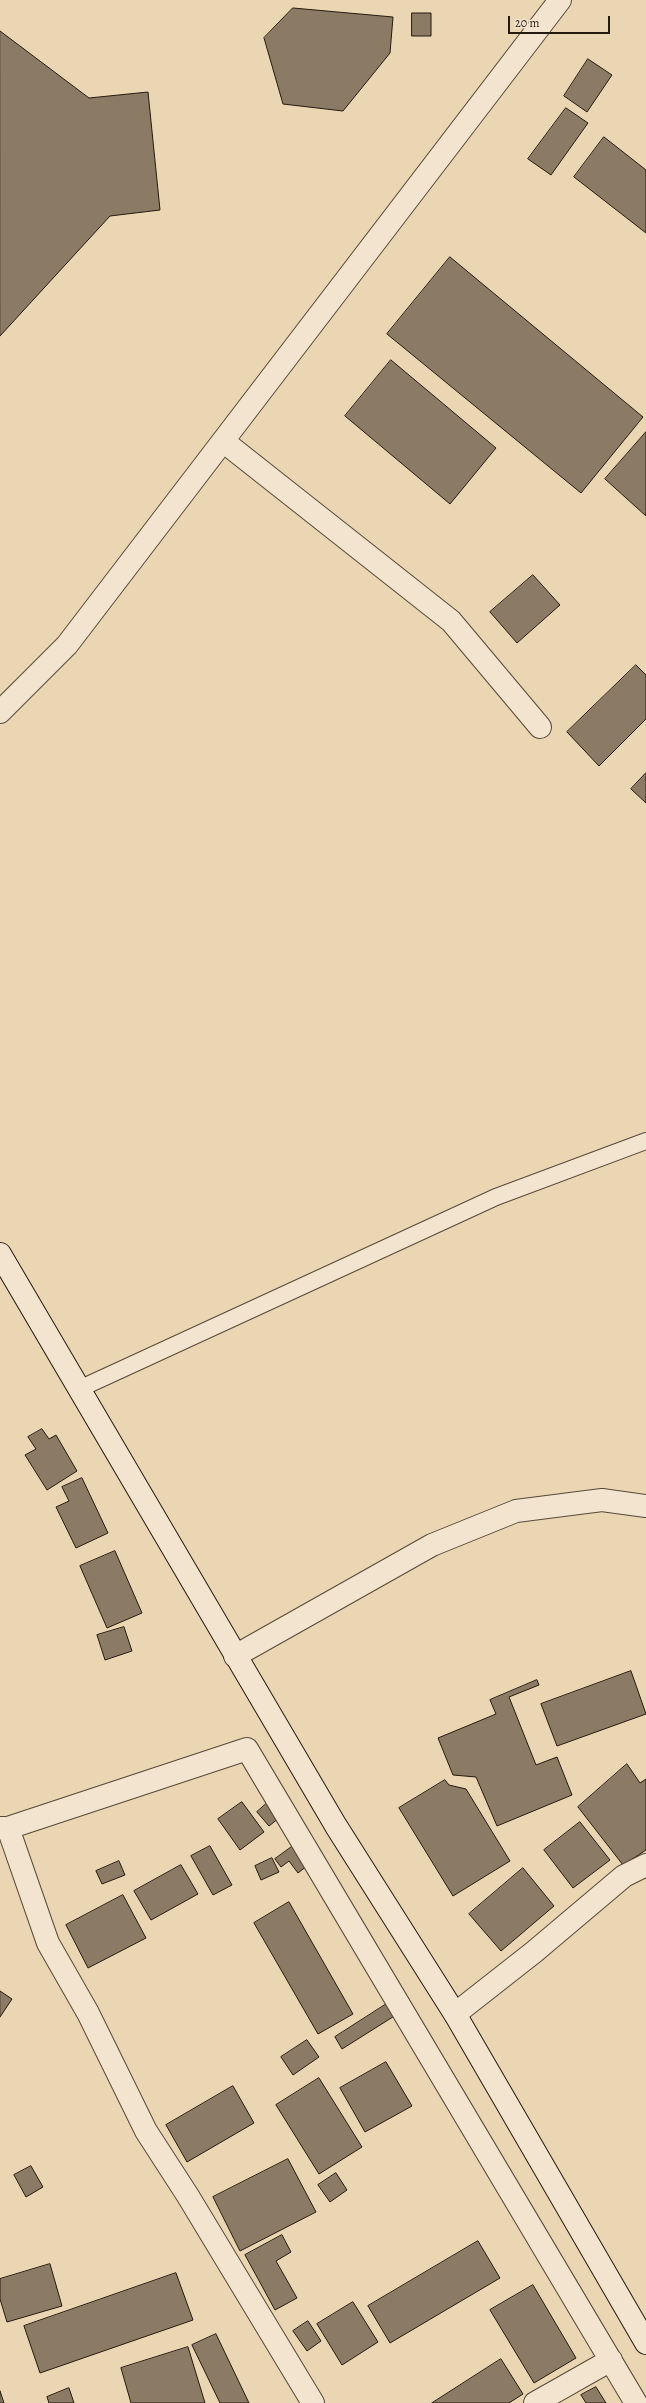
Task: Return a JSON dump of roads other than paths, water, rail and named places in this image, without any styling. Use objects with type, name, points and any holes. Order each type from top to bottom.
[{"type":"street","points":[[0,712],[67,645],[560,0]]},
{"type":"street","points":[[223,441],[451,621],[540,727]]},
{"type":"street","points":[[0,1254],[336,1826],[455,2014],[646,2343]]},
{"type":"street","points":[[235,1656],[432,1545],[516,1511],[602,1500],[646,1506]]},
{"type":"street","points":[[313,2403],[188,2196],[146,2131],[88,2013],[48,1943],[4,1828],[247,1749],[636,2403]]},
{"type":"street","points":[[455,2014],[534,1952],[624,1876],[646,1865]]},
{"type":"street","points":[[535,2403],[611,2360]]},
{"type":"lane","points":[[79,1389],[496,1197],[646,1141]]}]
